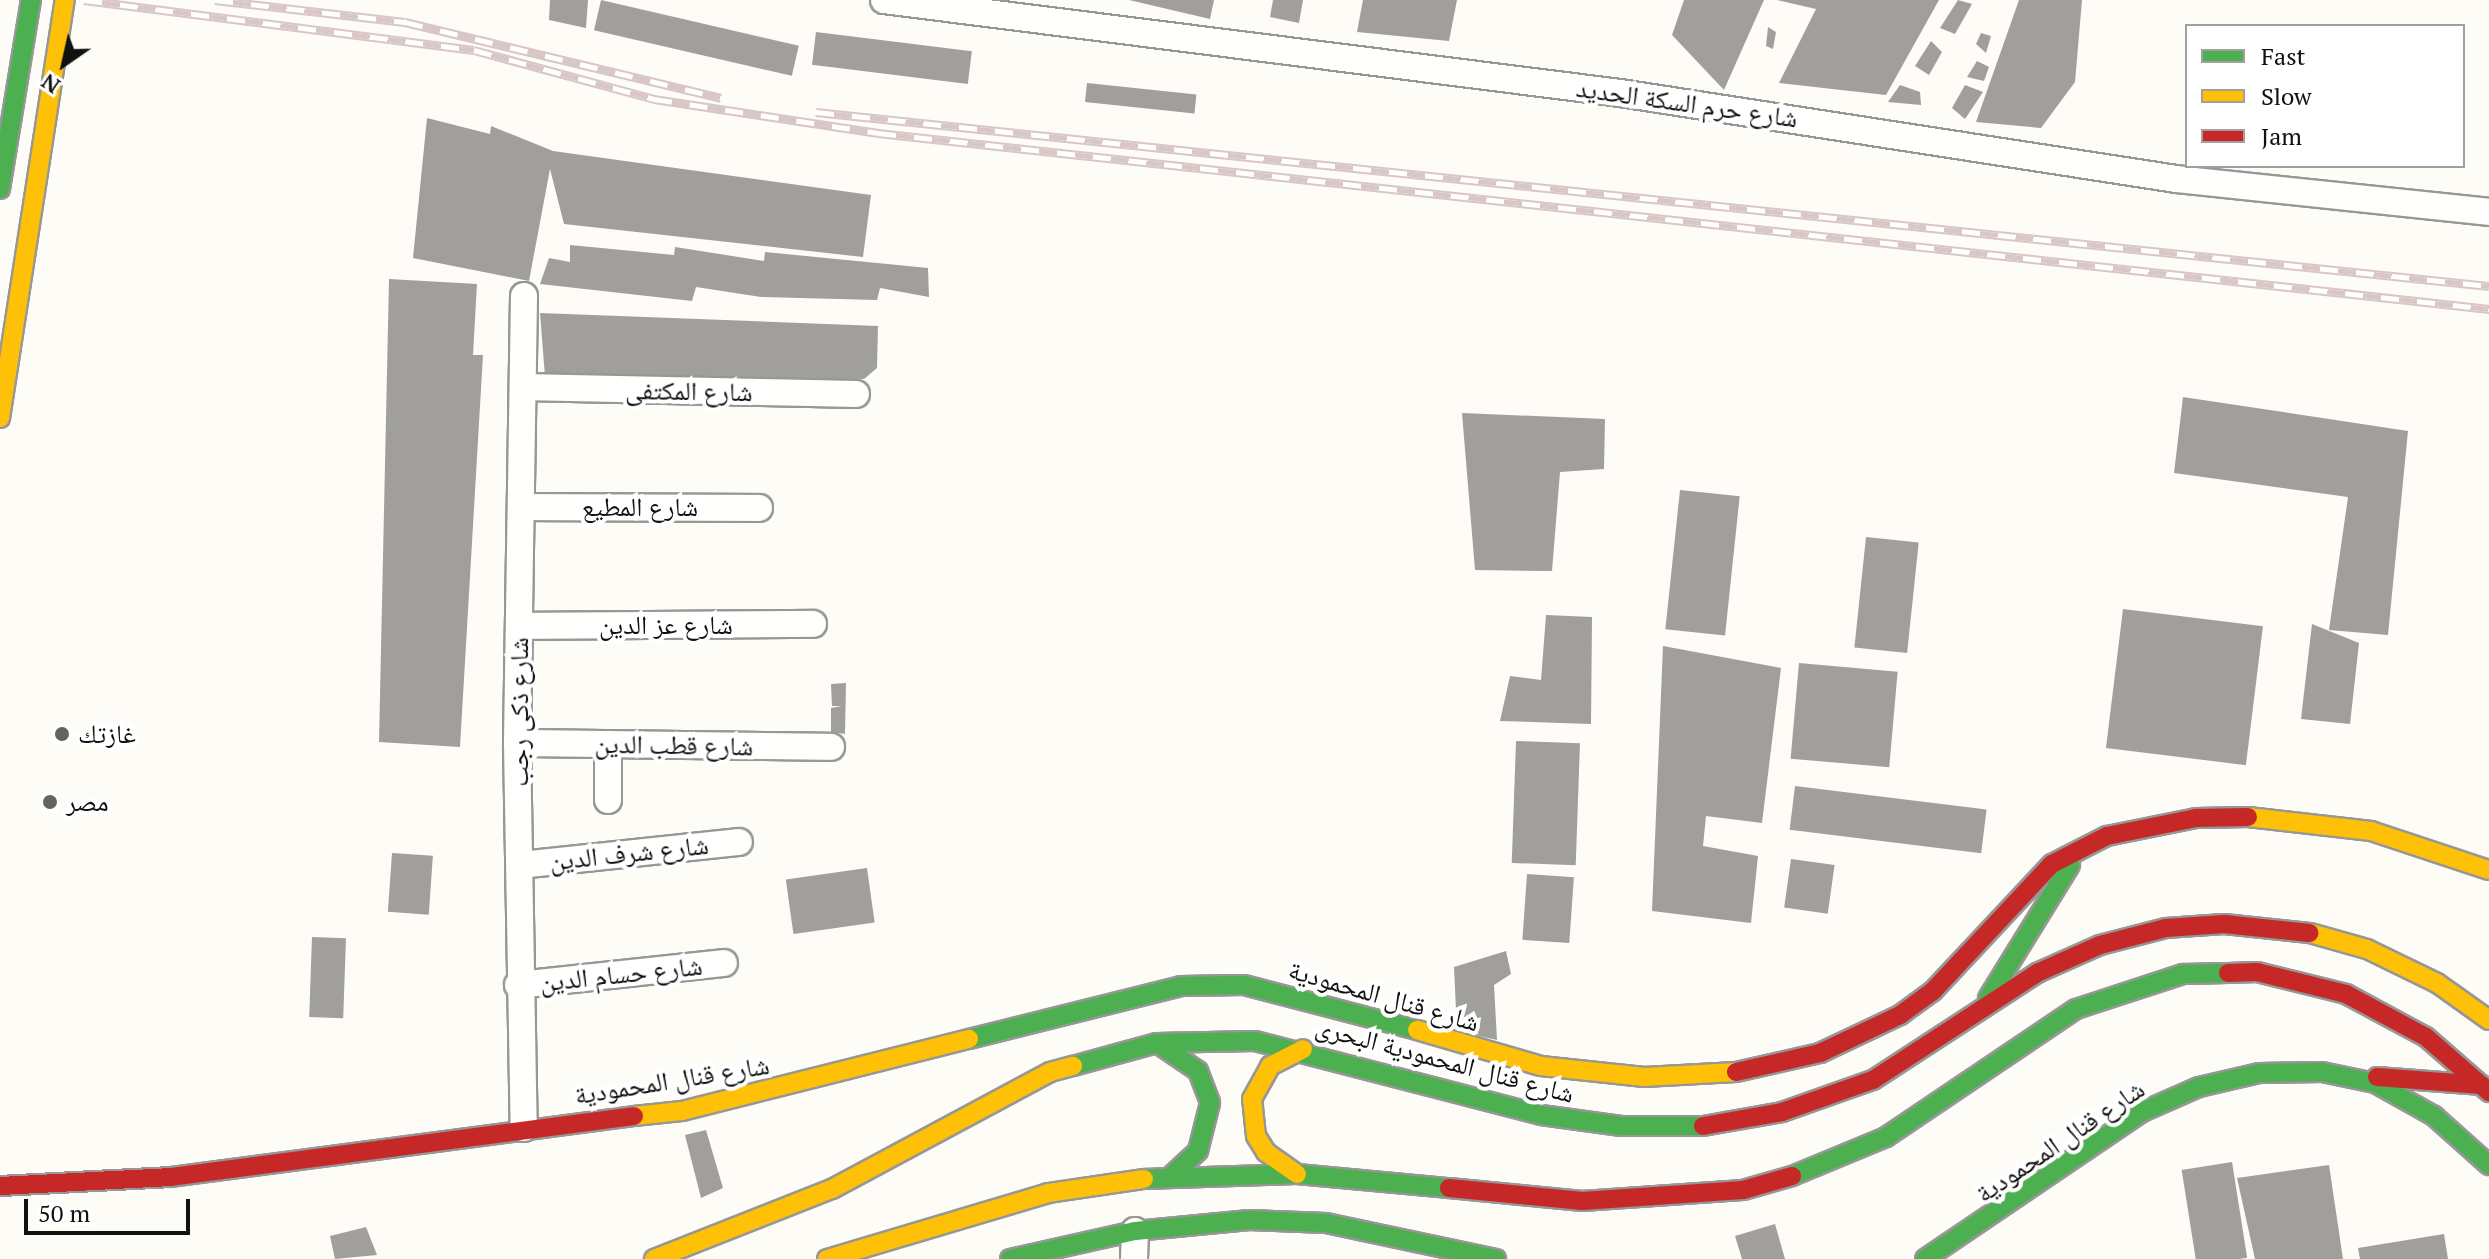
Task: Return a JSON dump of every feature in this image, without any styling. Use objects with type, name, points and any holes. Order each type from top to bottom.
[{"type":"main road","points":[[0,189],[31,0]]},
{"type":"main road","points":[[0,418],[65,0]]},
{"type":"main road","name":"شارع قنال المحمودية","points":[[0,1186],[171,1177],[729,1103],[1089,1005],[1212,984],[1306,997],[1495,1056],[1587,1073],[1673,1078],[1776,1065],[1843,1045],[1900,1015],[1962,962],[2028,887],[2081,846],[2163,823],[2275,817],[2371,831],[2489,870]]},
{"type":"main road","points":[[1980,1011],[2081,846]]},
{"type":"main road","name":"شارع قنال المحمودية البحرى","points":[[654,1259],[832,1189],[1050,1072],[1157,1043],[1255,1041],[1303,1049],[1541,1115],[1621,1126],[1702,1126],[1782,1112],[1843,1093],[1901,1065],[2037,973],[2100,945],[2166,928],[2224,924],[2297,930],[2367,949],[2486,1009]]},
{"type":"main road","points":[[827,1259],[879,1251],[1048,1193],[1172,1175],[1297,1174],[1582,1201],[1743,1190],[1812,1170],[1886,1137],[2044,1029],[2110,993],[2220,971],[2288,976],[2346,994],[2426,1037],[2486,1088]]},
{"type":"main road","points":[[1157,1043],[1198,1071],[1210,1103],[1198,1151],[1172,1175]]},
{"type":"main road","points":[[1297,1174],[1266,1152],[1256,1136],[1252,1099],[1270,1066],[1303,1049]]},
{"type":"main road","name":"شارع قنال المحمودية","points":[[1925,1259],[2170,1098],[2259,1073],[2351,1075],[2434,1116],[2489,1165]]},
{"type":"main road","points":[[2351,1075],[2486,1088]]},
{"type":"main road","points":[[1010,1259],[1135,1231],[1288,1220],[1400,1248],[1496,1259]]},
{"type":"street","name":"شارع حرم السكة الحديد","points":[[884,0],[1620,93],[2176,179],[2489,212]]},
{"type":"street","name":"شارع ذكى رجب","points":[[524,296],[517,743],[520,865],[518,985],[524,1128]]},
{"type":"street","name":"شارع المكتفى","points":[[523,387],[856,394]]},
{"type":"street","name":"شارع المطيع","points":[[521,507],[759,508]]},
{"type":"street","name":"شارع عز الدين","points":[[519,626],[813,624]]},
{"type":"street","name":"شارع قطب الدين","points":[[517,743],[831,747]]},
{"type":"street","points":[[608,744],[608,800]]},
{"type":"street","name":"شارع شرف الدين","points":[[520,865],[739,842]]},
{"type":"street","name":"شارع حسام الدين","points":[[518,985],[724,963]]},
{"type":"street","points":[[1134,1259],[1135,1231]]},
{"type":"building","points":[[550,0],[588,0],[586,28],[549,20]]},
{"type":"building","points":[[601,0],[799,46],[792,76],[594,30]]},
{"type":"building","points":[[1129,0],[1214,0],[1210,19]]},
{"type":"building","points":[[1273,0],[1303,0],[1299,23],[1270,17]]},
{"type":"building","points":[[1363,0],[1457,0],[1449,41],[1357,32]]},
{"type":"building","points":[[1684,0],[1764,0],[1724,90],[1672,35]]},
{"type":"building","points":[[1777,0],[1939,0],[1886,95],[1779,83],[1816,9]]},
{"type":"building","points":[[1958,0],[1972,4],[1955,34],[1940,28]]},
{"type":"building","points":[[2019,0],[2082,0],[2075,82],[2041,128],[1976,122]]},
{"type":"building","points":[[1768,27],[1776,32],[1773,49],[1766,46]]},
{"type":"building","points":[[816,32],[972,51],[968,84],[812,65]]},
{"type":"building","points":[[1981,33],[1991,36],[1986,53],[1976,44]]},
{"type":"building","points":[[1931,41],[1942,52],[1929,75],[1915,66]]},
{"type":"building","points":[[1977,61],[1989,67],[1984,81],[1967,77]]},
{"type":"building","points":[[1087,83],[1196,94],[1194,113],[1085,102]]},
{"type":"building","points":[[1900,85],[1920,92],[1921,105],[1888,102]]},
{"type":"building","points":[[1965,85],[1983,92],[1965,119],[1952,108]]},
{"type":"building","points":[[427,118],[490,134],[491,126],[553,151],[871,195],[863,257],[564,224],[550,169],[529,281],[413,258]]},
{"type":"building","points":[[570,245],[674,255],[675,247],[764,261],[765,252],[928,268],[929,297],[880,288],[877,300],[761,297],[696,287],[692,301],[540,284],[549,258],[570,262]]},
{"type":"building","points":[[389,279],[477,284],[473,355],[483,355],[460,747],[379,742]]},
{"type":"building","points":[[540,313],[878,326],[877,368],[864,379],[545,377]]},
{"type":"building","points":[[2183,397],[2408,431],[2388,635],[2329,630],[2348,497],[2174,473]]},
{"type":"building","points":[[1462,413],[1605,419],[1604,469],[1560,472],[1552,571],[1475,570]]},
{"type":"building","points":[[1680,490],[1740,496],[1725,636],[1665,629]]},
{"type":"building","points":[[1866,537],[1919,543],[1907,653],[1854,647]]},
{"type":"building","points":[[2123,609],[2263,626],[2246,765],[2106,748]]},
{"type":"building","points":[[1546,615],[1592,617],[1591,724],[1500,721],[1510,676],[1541,680]]},
{"type":"building","points":[[2312,624],[2359,643],[2350,724],[2301,719]]},
{"type":"building","points":[[1663,646],[1781,668],[1762,823],[1706,816],[1703,846],[1758,856],[1751,923],[1652,911]]},
{"type":"building","points":[[1799,663],[1898,672],[1889,767],[1791,759]]},
{"type":"building","points":[[846,683],[845,734],[831,732],[831,708],[842,706],[832,706],[831,684]]},
{"type":"building","points":[[1516,741],[1580,743],[1576,865],[1512,863]]},
{"type":"building","points":[[1795,786],[1987,810],[1981,853],[1790,830]]},
{"type":"building","points":[[392,853],[433,856],[429,915],[388,912]]},
{"type":"building","points":[[1791,859],[1835,865],[1828,914],[1784,908]]},
{"type":"building","points":[[867,868],[875,922],[793,934],[786,879]]},
{"type":"building","points":[[1527,874],[1574,877],[1569,943],[1522,940]]},
{"type":"building","points":[[312,937],[346,938],[343,1018],[309,1017]]},
{"type":"building","points":[[1506,951],[1511,974],[1494,985],[1497,1040],[1457,1031],[1454,967]]},
{"type":"building","points":[[706,1130],[723,1188],[701,1198],[685,1135]]},
{"type":"building","points":[[2232,1162],[2247,1258],[2196,1259],[2182,1170]]},
{"type":"building","points":[[2329,1165],[2343,1259],[2255,1259],[2237,1178]]},
{"type":"building","points":[[1775,1224],[1785,1259],[1742,1259],[1735,1236]]},
{"type":"building","points":[[366,1227],[377,1255],[335,1259],[330,1236]]},
{"type":"building","points":[[2444,1234],[2448,1259],[2360,1259],[2358,1248]]},
{"type":"railway","points":[[84,0],[474,50],[654,99],[878,133],[2489,309]]},
{"type":"railway","points":[[215,0],[405,22],[721,98]]},
{"type":"railway","points":[[816,112],[2489,286]]},
{"type":"traffic: fast","points":[[0,189],[31,0]]},
{"type":"traffic: fast","points":[[1988,998],[2070,865]]},
{"type":"traffic: fast","points":[[1792,1176],[1886,1137],[2076,1009],[2183,974],[2228,973]]},
{"type":"traffic: fast","points":[[969,1039],[1181,986],[1244,985],[1417,1030]]},
{"type":"traffic: fast","points":[[1073,1066],[1157,1043],[1255,1041],[1541,1115],[1621,1126],[1703,1126]]},
{"type":"traffic: fast","points":[[1157,1043],[1198,1071],[1210,1103],[1198,1151],[1172,1175]]},
{"type":"traffic: fast","points":[[1925,1259],[2142,1112],[2199,1087],[2259,1073],[2322,1072],[2375,1083],[2434,1116],[2489,1165]]},
{"type":"traffic: fast","points":[[1144,1179],[1297,1174],[1449,1188]]},
{"type":"traffic: fast","points":[[1010,1259],[1135,1231],[1249,1220],[1326,1223],[1496,1259]]},
{"type":"traffic: slow","points":[[0,418],[65,0]]},
{"type":"traffic: slow","points":[[2248,817],[2371,831],[2489,870]]},
{"type":"traffic: slow","points":[[2310,933],[2367,949],[2437,983],[2489,1020]]},
{"type":"traffic: slow","points":[[1417,1030],[1541,1066],[1644,1077],[1736,1072]]},
{"type":"traffic: slow","points":[[634,1116],[682,1111],[969,1039]]},
{"type":"traffic: slow","points":[[1297,1174],[1266,1152],[1256,1136],[1252,1099],[1270,1066],[1303,1049]]},
{"type":"traffic: slow","points":[[654,1259],[832,1189],[1050,1072],[1073,1066]]},
{"type":"traffic: slow","points":[[827,1259],[1048,1193],[1144,1179]]},
{"type":"traffic: jam","points":[[1736,1072],[1820,1053],[1900,1015],[1933,991],[2052,864],[2107,836],[2196,818],[2248,817]]},
{"type":"traffic: jam","points":[[1703,1126],[1782,1112],[1873,1080],[2037,973],[2100,945],[2166,928],[2224,924],[2310,933]]},
{"type":"traffic: jam","points":[[2228,973],[2257,972],[2346,994],[2426,1037],[2489,1092]]},
{"type":"traffic: jam","points":[[2377,1077],[2482,1085]]},
{"type":"traffic: jam","points":[[0,1186],[171,1177],[634,1116]]},
{"type":"traffic: jam","points":[[1449,1188],[1582,1201],[1743,1190],[1792,1176]]},
{"type":"place","name":"غازتك","points":[[62,734]]},
{"type":"place","name":"مصر","points":[[50,802]]}]
